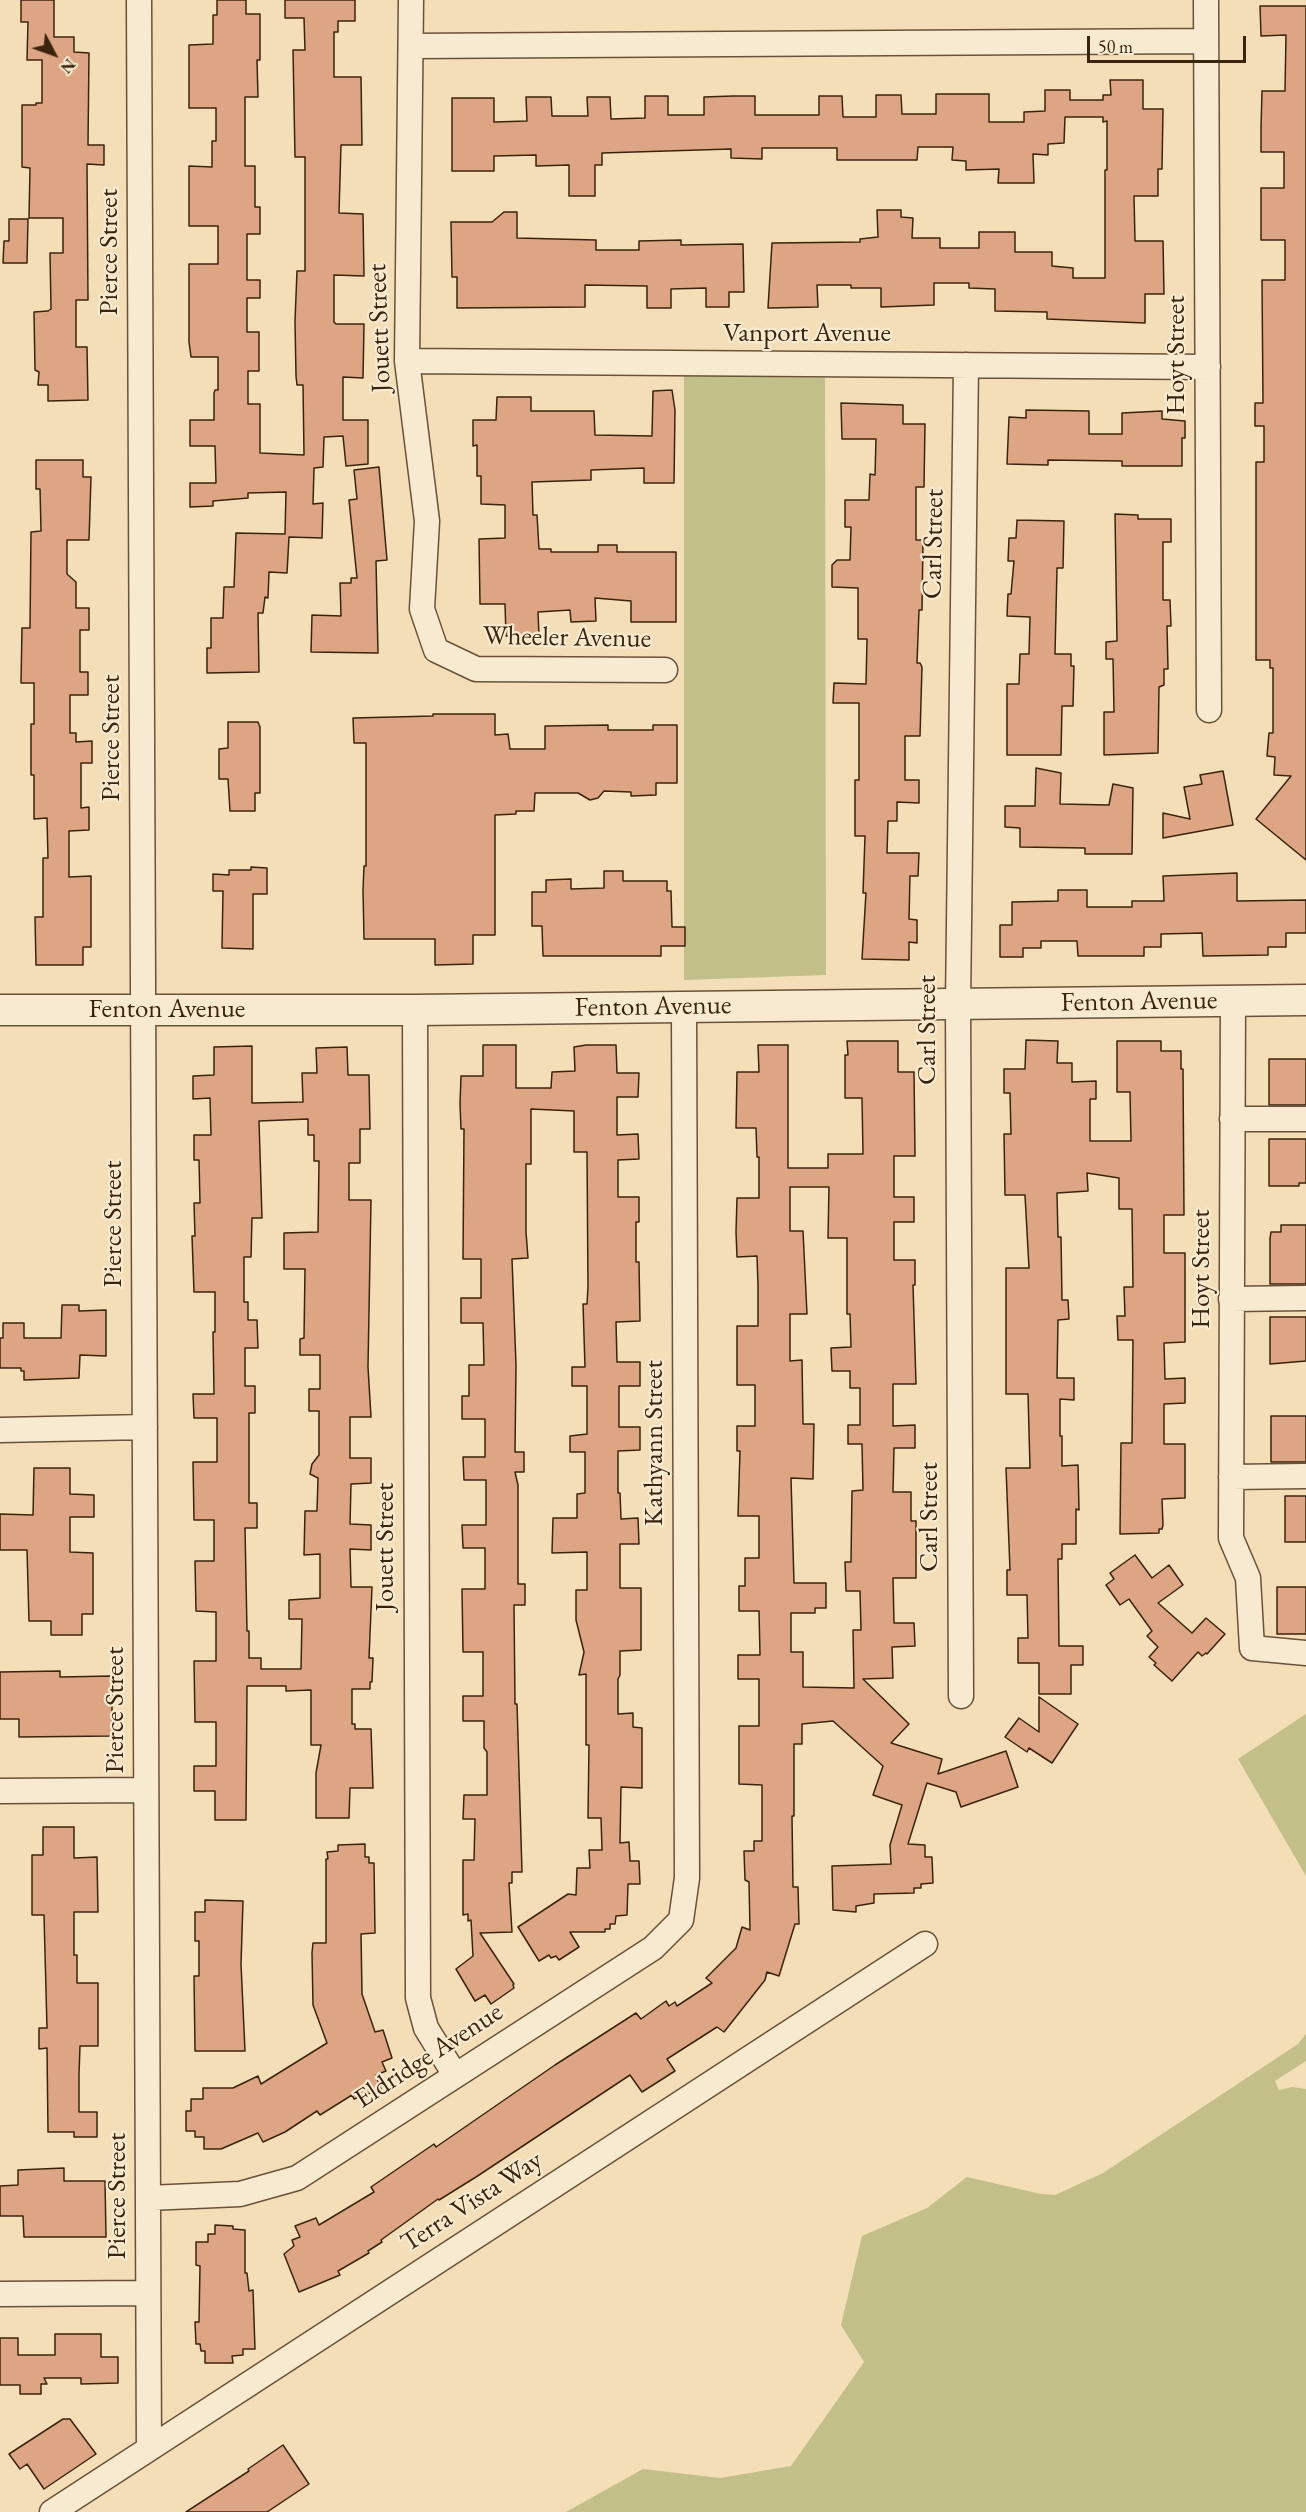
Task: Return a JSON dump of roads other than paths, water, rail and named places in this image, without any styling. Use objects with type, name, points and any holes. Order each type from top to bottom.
[{"type":"street","name":"Pierce Street","points":[[139,0],[149,2448]]},
{"type":"street","name":"Jouett Street","points":[[411,0],[407,361],[427,520],[422,609],[436,650]]},
{"type":"street","name":"Hoyt Street","points":[[1206,0],[1209,710]]},
{"type":"street","points":[[411,46],[1206,41]]},
{"type":"street","name":"Vanport Avenue","points":[[407,361],[1208,367]]},
{"type":"street","name":"Carl Street","points":[[961,1696],[958,1004],[966,365]]},
{"type":"street","name":"Wheeler Avenue","points":[[436,650],[476,669],[665,670]]},
{"type":"street","name":"Hoyt Street","points":[[1233,1000],[1231,1538],[1248,1578],[1252,1648],[1306,1653]]},
{"type":"street","name":"Fenton Avenue","points":[[0,1010],[415,1010],[1306,1000]]},
{"type":"street","name":"Kathyann Street","points":[[684,1007],[687,1878]]},
{"type":"street","name":"Jouett Street","points":[[415,1010],[418,1998],[426,2028],[455,2075]]},
{"type":"street","points":[[1232,1119],[1306,1119]]},
{"type":"street","points":[[1231,1299],[1306,1298]]},
{"type":"street","points":[[0,1430],[145,1427]]},
{"type":"street","points":[[1231,1477],[1306,1476]]},
{"type":"street","points":[[0,1791],[146,1790]]},
{"type":"street","name":"Eldridge Avenue","points":[[148,2198],[240,2194],[297,2178],[653,1948],[681,1920],[687,1878]]},
{"type":"street","name":"Terra Vista Way","points":[[52,2512],[925,1944]]},
{"type":"street","points":[[0,2294],[148,2293]]}]
